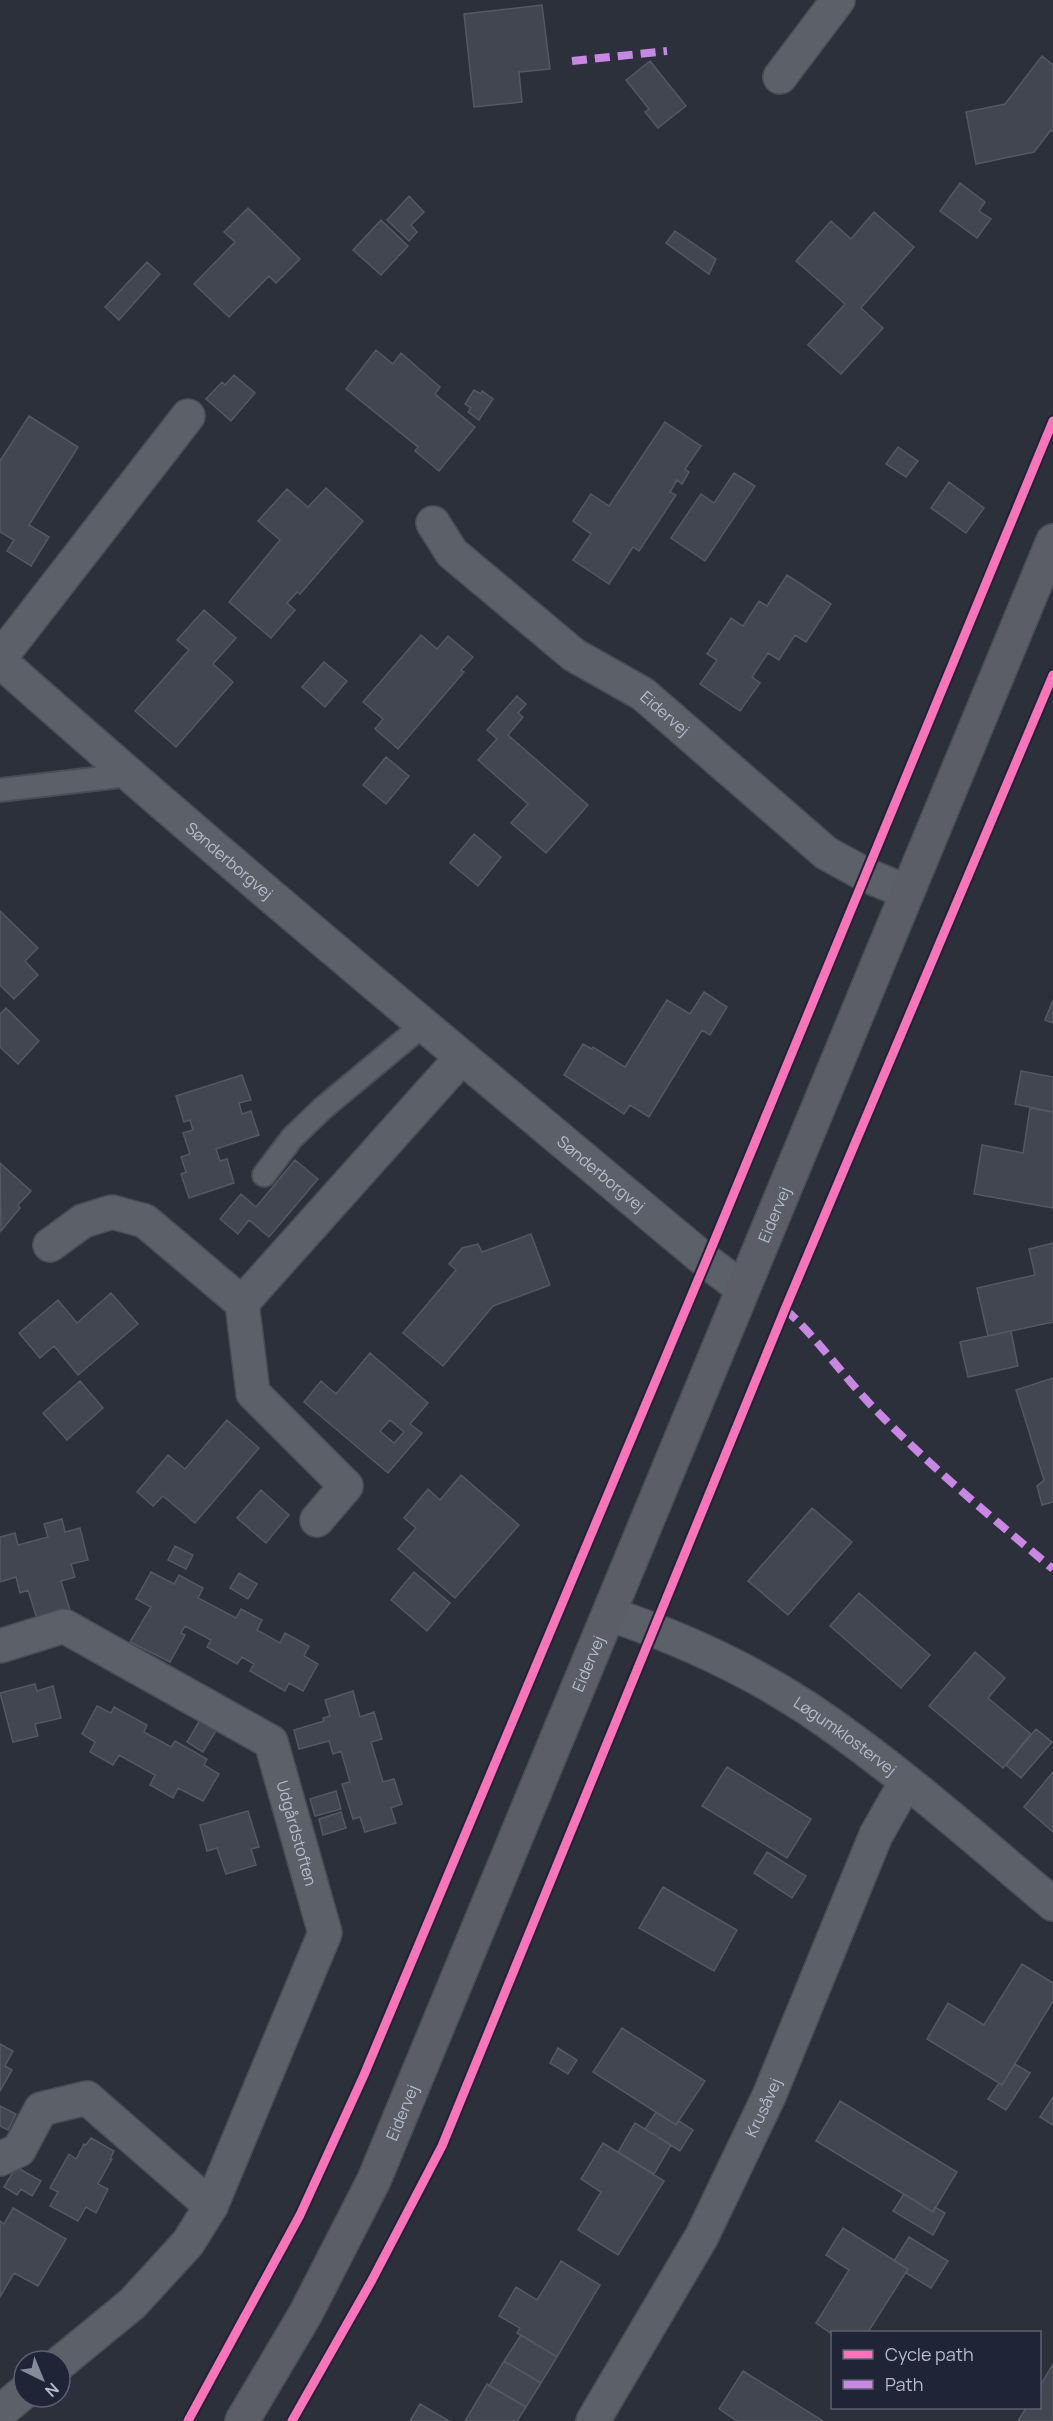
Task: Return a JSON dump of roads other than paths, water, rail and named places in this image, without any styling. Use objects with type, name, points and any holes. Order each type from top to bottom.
[{"type":"street","points":[[780,77],[837,0]]},
{"type":"street","name":"Sønderborgvej","points":[[188,416],[0,659],[128,775],[423,1025],[742,1288]]},
{"type":"street","name":"Eidervej","points":[[433,523],[452,553],[548,634],[574,655],[643,694],[826,853],[866,875],[907,892]]},
{"type":"street","name":"Eidervej","points":[[242,2421],[306,2313],[374,2180],[1053,541]]},
{"type":"street","points":[[242,1303],[462,1057]]},
{"type":"street","points":[[50,1245],[83,1221],[112,1212],[146,1221],[242,1303],[252,1393],[346,1486],[317,1520]]},
{"type":"street","name":"Løgumklostervej","points":[[609,1614],[654,1629],[742,1671],[807,1708],[906,1782],[1053,1905]]},
{"type":"street","name":"Udgårdstoften","points":[[0,1646],[64,1626],[271,1742],[325,1933],[211,2206],[188,2243],[132,2304],[72,2353]]},
{"type":"street","name":"Krusåvej","points":[[593,2421],[702,2236],[769,2096],[876,1835],[906,1782]]},
{"type":"street","points":[[0,2159],[19,2151],[41,2109],[87,2098],[211,2206]]},
{"type":"street","points":[[0,2412],[12,2402]]},
{"type":"lane","points":[[0,790],[128,775]]},
{"type":"lane","points":[[264,1175],[291,1138],[323,1108],[423,1025]]}]
